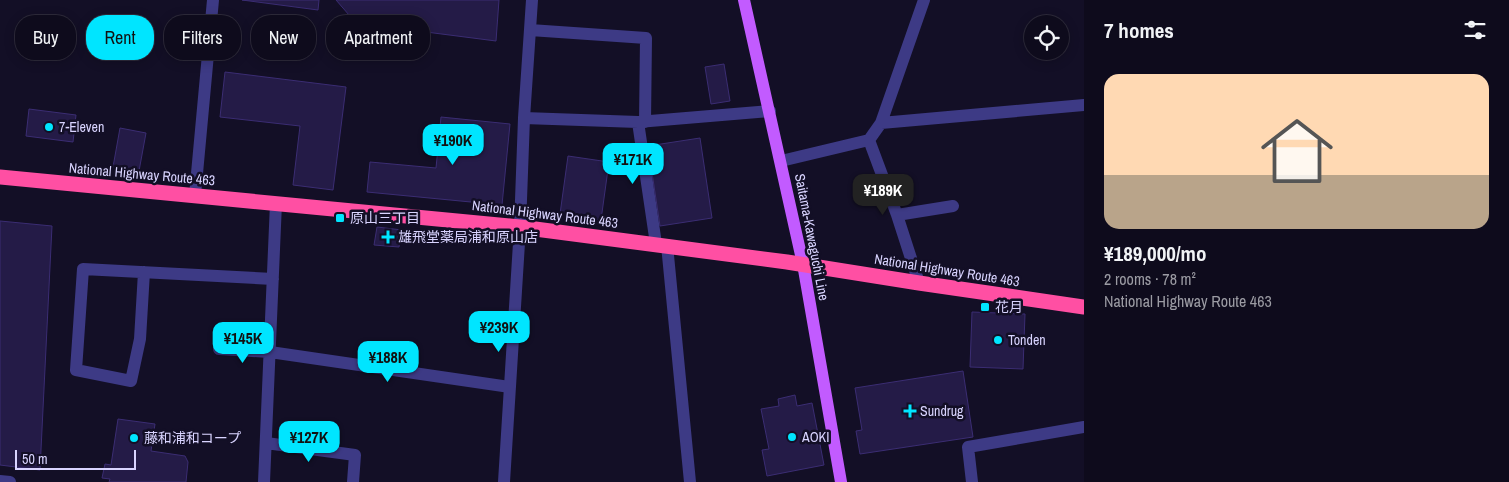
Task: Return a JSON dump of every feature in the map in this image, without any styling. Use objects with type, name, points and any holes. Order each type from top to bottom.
[{"type":"highway","name":"National Highway Route 463","points":[[0,178],[520,226],[803,264],[1084,307]]},
{"type":"main road","name":"Saitama-Kawaguchi Line","points":[[744,0],[803,264],[841,482]]},
{"type":"street","points":[[195,195],[213,0]]},
{"type":"street","points":[[504,482],[532,0]]},
{"type":"street","points":[[781,161],[869,140],[881,123],[924,0]]},
{"type":"street","points":[[530,30],[646,38],[641,122],[661,244],[690,482]]},
{"type":"street","points":[[881,123],[1084,105]]},
{"type":"street","points":[[524,118],[641,122],[770,112]]},
{"type":"street","points":[[869,140],[897,215],[919,283]]},
{"type":"street","points":[[264,482],[276,203]]},
{"type":"street","points":[[897,215],[953,206]]},
{"type":"street","points":[[144,272],[140,339],[132,381],[76,370],[83,269],[144,272],[273,279]]},
{"type":"street","points":[[219,349],[270,352],[510,387]]},
{"type":"street","points":[[972,482],[968,447],[1084,427]]},
{"type":"street","points":[[266,443],[355,455],[353,482]]},
{"type":"street","points":[[0,481],[10,482]]},
{"type":"building","points":[[242,0],[319,0],[318,10]]},
{"type":"building","points":[[336,0],[499,0],[496,41],[430,33],[430,15],[349,15]]},
{"type":"building","points":[[724,64],[730,101],[711,104],[705,67]]},
{"type":"building","points":[[225,72],[346,87],[333,190],[293,185],[300,126],[220,117]]},
{"type":"building","points":[[29,109],[76,115],[73,142],[26,136]]},
{"type":"building","points":[[441,117],[510,124],[502,205],[367,192],[370,162],[436,168]]},
{"type":"building","points":[[120,128],[146,133],[139,171],[113,167]]},
{"type":"building","points":[[700,138],[712,218],[660,226],[648,146]]},
{"type":"building","points":[[568,156],[609,162],[601,220],[560,214]]},
{"type":"building","points":[[0,221],[52,226],[40,470],[0,465]]},
{"type":"building","points":[[377,227],[402,230],[399,247],[374,245]]},
{"type":"building","points":[[972,312],[1025,314],[1023,369],[970,367]]},
{"type":"building","points":[[963,371],[973,437],[860,454],[856,431],[862,430],[855,388]]},
{"type":"building","points":[[795,395],[797,406],[812,403],[824,465],[767,476],[762,450],[769,449],[761,409],[779,406],[778,399]]},
{"type":"building","name":"藤和浦和コープ","points":[[118,419],[155,424],[151,451],[185,456],[188,462],[186,482],[109,482],[110,479],[102,478],[105,464],[111,465]]},
{"type":"place","name":"7-Eleven","points":[[49,127]]},
{"type":"place","name":"原山三丁目","points":[[340,218]]},
{"type":"place","name":"雄飛堂薬局浦和原山店","points":[[388,237]]},
{"type":"place","name":"花月","points":[[985,307]]},
{"type":"place","name":"Tonden","points":[[998,340]]},
{"type":"place","name":"Sundrug","points":[[910,411]]},
{"type":"place","name":"AOKI","points":[[792,437]]},
{"type":"place","name":"藤和浦和コープ","points":[[134,438]]}]
